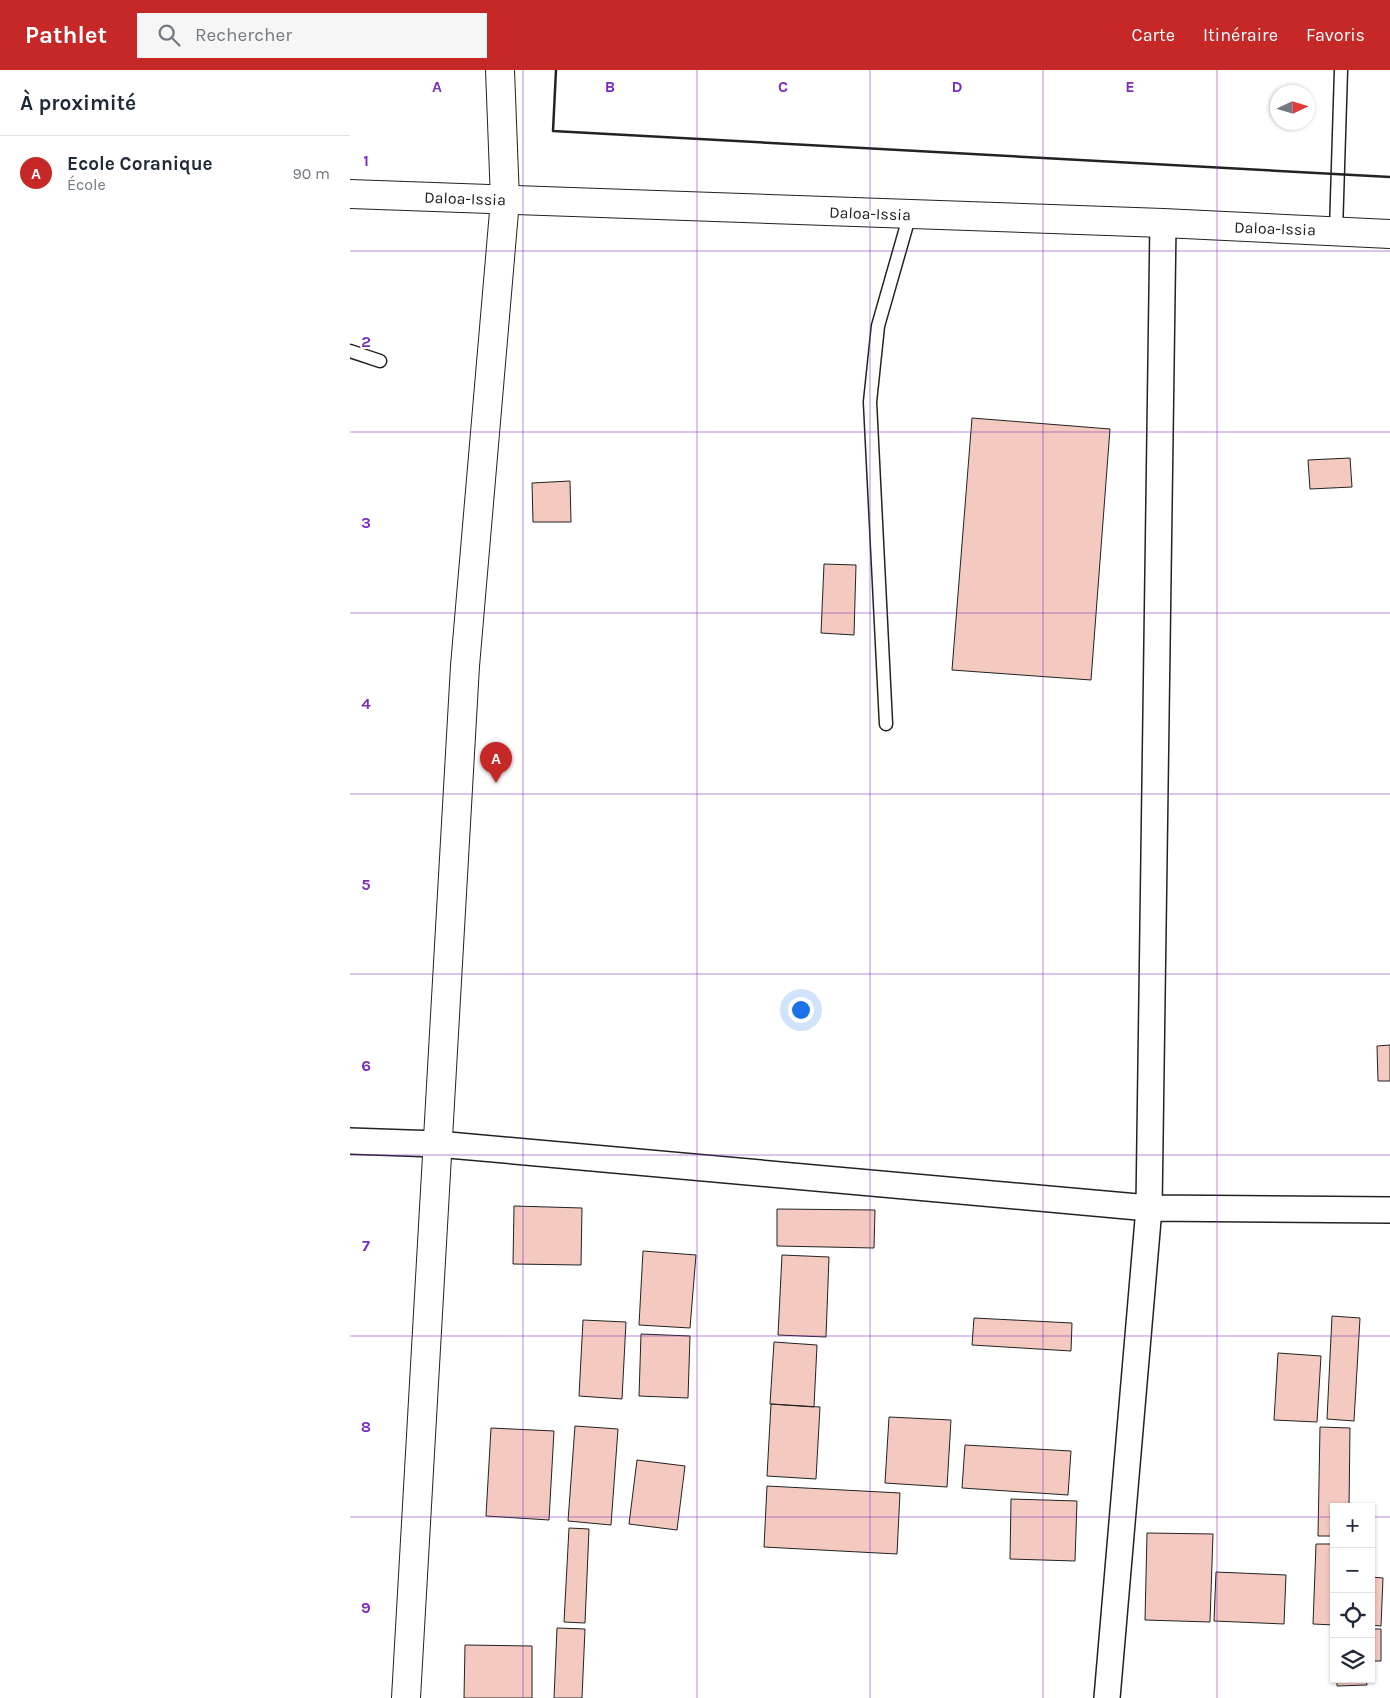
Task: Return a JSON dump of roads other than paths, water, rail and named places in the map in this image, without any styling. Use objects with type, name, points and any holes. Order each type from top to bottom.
[{"type":"street","points":[[406,1698],[465,666],[505,200],[498,70]]},
{"type":"street","name":"Daloa-Issia","points":[[350,194],[1162,223],[1390,234]]},
{"type":"street","points":[[1107,1698],[1148,1208],[1162,223]]},
{"type":"street","points":[[350,1141],[437,1144],[1148,1208],[1390,1210]]},
{"type":"lane","points":[[1336,231],[1341,70]]},
{"type":"lane","points":[[886,724],[870,402],[878,326],[910,214]]},
{"type":"lane","points":[[350,351],[380,361]]},
{"type":"place","name":"Ecole Coranique","points":[[496,783]]}]
